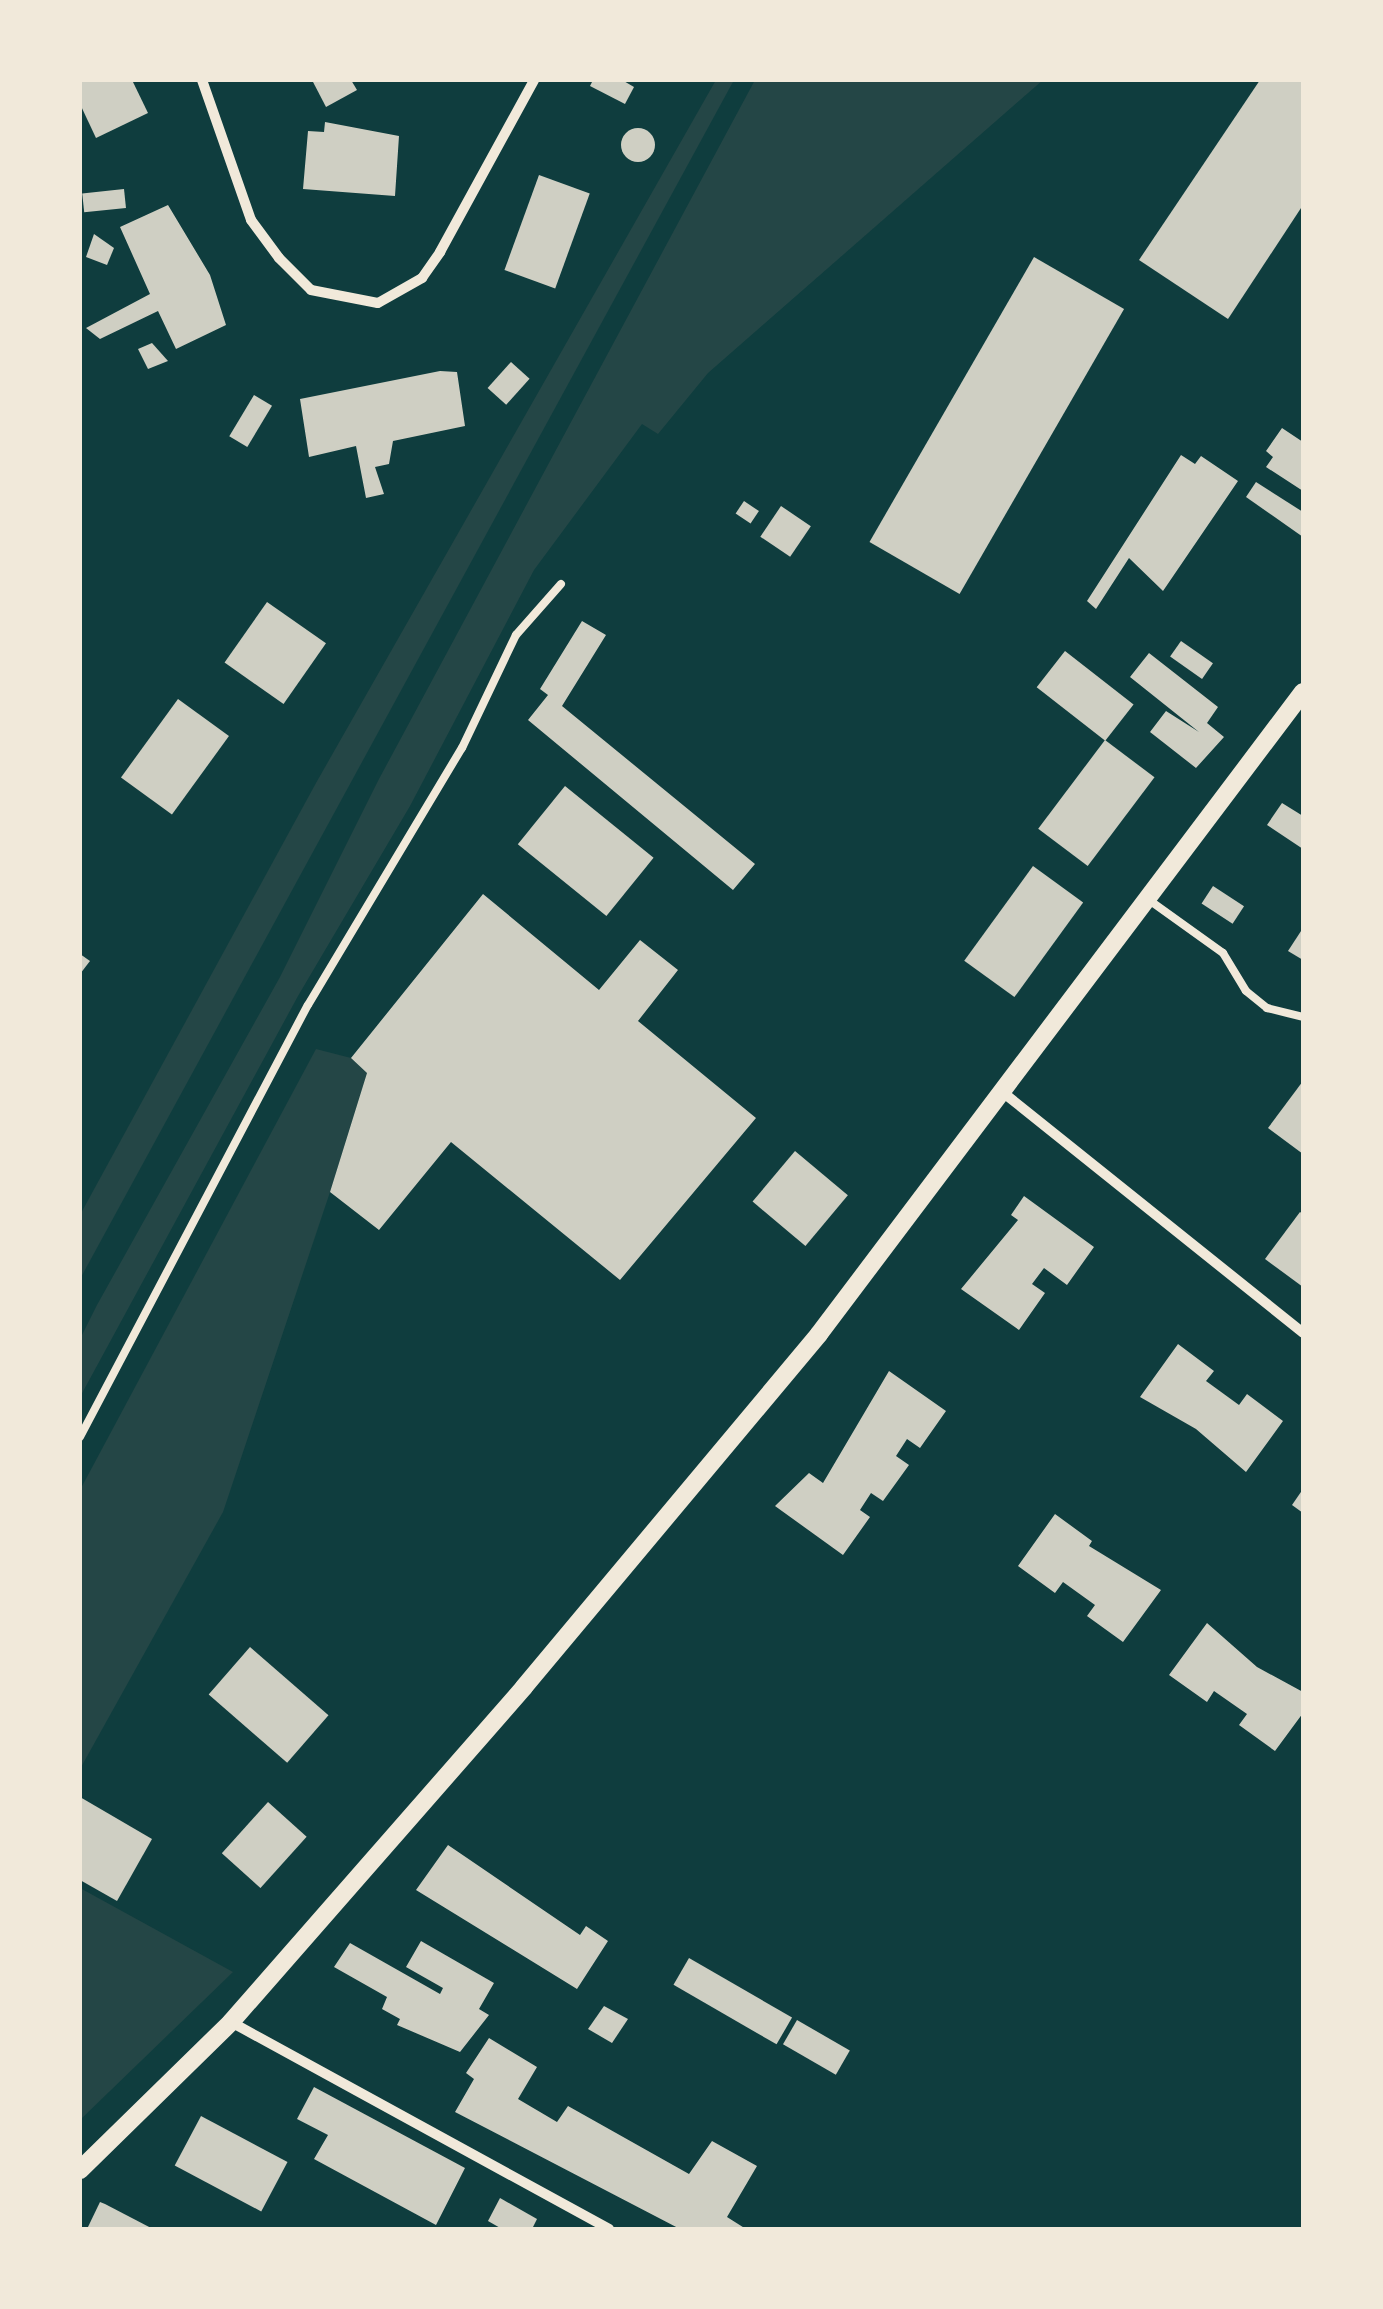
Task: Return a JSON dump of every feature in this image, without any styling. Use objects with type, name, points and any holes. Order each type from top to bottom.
[{"type":"street","points":[[202,80],[251,220],[278,258],[312,290],[378,303],[422,278],[534,80]]},
{"type":"street","points":[[80,2170],[230,2022],[524,1687],[820,1334],[1005,1094],[1303,692]]},
{"type":"street","points":[[1005,1094],[1303,1332]]},
{"type":"street","points":[[230,2022],[608,2229]]},
{"type":"lane","points":[[80,1438],[308,1005],[462,748],[516,635],[561,584]]},
{"type":"lane","points":[[1149,900],[1222,953],[1246,991],[1267,1008],[1303,1017]]},
{"type":"shaded area","points":[[716,80],[734,80],[80,1279],[80,1215],[316,783]]},
{"type":"shaded area","points":[[755,80],[1043,80],[708,373],[658,434],[642,424],[534,570],[410,806],[298,996],[80,1397],[80,1339],[97,1305],[280,977],[379,779]]},
{"type":"shaded area","points":[[316,1049],[351,1058],[367,1073],[330,1192],[223,1512],[80,1769],[80,1490]]},
{"type":"shaded area","points":[[80,1888],[233,1972],[80,2120]]},
{"type":"building","points":[[80,80],[132,80],[148,113],[96,138],[80,104]]},
{"type":"building","points":[[312,80],[351,80],[357,90],[326,107]]},
{"type":"building","points":[[593,80],[622,80],[634,87],[625,104],[590,86]]},
{"type":"building","points":[[1260,80],[1303,80],[1303,205],[1228,319],[1139,260]]},
{"type":"building","points":[[325,122],[399,136],[395,196],[303,189],[308,131],[324,132]]},
{"type":"building","points":[[638,128],[650,133],[655,145],[650,157],[638,162],[626,157],[621,145],[626,133]]},
{"type":"building","points":[[539,175],[590,193],[555,288],[504,270]]},
{"type":"building","points":[[124,189],[126,208],[84,212],[82,193]]},
{"type":"building","points":[[168,205],[210,275],[226,325],[176,349],[158,311],[100,339],[86,328],[150,294],[120,227]]},
{"type":"building","points":[[94,234],[114,248],[107,265],[86,257]]},
{"type":"building","points":[[1034,257],[1124,309],[960,594],[870,542]]},
{"type":"building","points":[[152,343],[168,361],[148,369],[138,349]]},
{"type":"building","points":[[511,362],[530,379],[506,405],[488,388]]},
{"type":"building","points":[[440,371],[457,372],[465,426],[393,441],[389,464],[375,467],[384,494],[366,498],[356,446],[309,457],[300,399]]},
{"type":"building","points":[[254,395],[272,406],[247,447],[229,436]]},
{"type":"building","points":[[1282,428],[1303,442],[1303,491],[1266,467],[1273,457],[1266,451]]},
{"type":"building","points":[[1181,455],[1195,464],[1201,456],[1238,481],[1163,591],[1129,558],[1096,609],[1087,601]]},
{"type":"building","points":[[1256,482],[1303,512],[1303,537],[1246,497]]},
{"type":"building","points":[[744,501],[759,511],[751,524],[736,513]]},
{"type":"building","points":[[781,506],[811,526],[790,557],[760,537]]},
{"type":"building","points":[[267,602],[326,643],[284,704],[225,663]]},
{"type":"building","points":[[582,621],[606,635],[562,706],[755,864],[733,890],[528,720],[548,695],[540,689]]},
{"type":"building","points":[[1181,641],[1213,663],[1202,679],[1170,657]]},
{"type":"building","points":[[1065,651],[1134,705],[1105,741],[1037,687]]},
{"type":"building","points":[[1149,653],[1218,707],[1207,723],[1224,737],[1196,768],[1150,732],[1166,711],[1199,732],[1130,677]]},
{"type":"building","points":[[178,699],[229,736],[172,815],[121,777]]},
{"type":"building","points":[[1105,740],[1155,777],[1088,866],[1038,829]]},
{"type":"building","points":[[565,786],[654,858],[606,916],[518,844]]},
{"type":"building","points":[[1282,803],[1303,816],[1303,849],[1267,825]]},
{"type":"building","points":[[1033,866],[1083,902],[1014,997],[964,961]]},
{"type":"building","points":[[1213,886],[1244,906],[1233,924],[1202,904]]},
{"type":"building","points":[[483,894],[599,990],[640,940],[678,970],[638,1021],[756,1118],[620,1280],[451,1142],[379,1230],[330,1192],[367,1073],[351,1058]]},
{"type":"building","points":[[1303,928],[1303,960],[1288,951]]},
{"type":"building","points":[[80,954],[90,961],[80,974]]},
{"type":"building","points":[[1303,1081],[1303,1154],[1268,1128]]},
{"type":"building","points":[[795,1151],[848,1195],[805,1246],[753,1202]]},
{"type":"building","points":[[1024,1196],[1094,1247],[1067,1285],[1044,1268],[1032,1284],[1045,1293],[1019,1330],[961,1289],[1018,1220],[1011,1215]]},
{"type":"building","points":[[1300,1212],[1303,1214],[1303,1287],[1265,1259]]},
{"type":"building","points":[[1178,1344],[1214,1371],[1206,1381],[1239,1405],[1247,1394],[1283,1421],[1246,1472],[1196,1429],[1140,1397]]},
{"type":"building","points":[[889,1371],[946,1411],[920,1448],[907,1439],[896,1456],[909,1465],[883,1501],[871,1493],[860,1510],[870,1517],[843,1555],[775,1506],[809,1473],[823,1483]]},
{"type":"building","points":[[1303,1489],[1303,1513],[1292,1505]]},
{"type":"building","points":[[1055,1514],[1092,1541],[1089,1546],[1161,1590],[1123,1642],[1087,1616],[1095,1605],[1063,1582],[1055,1593],[1018,1566]]},
{"type":"building","points":[[1207,1623],[1257,1667],[1303,1692],[1303,1713],[1275,1751],[1239,1725],[1247,1714],[1214,1691],[1207,1702],[1169,1675]]},
{"type":"building","points":[[250,1647],[328,1715],[287,1763],[209,1695]]},
{"type":"building","points":[[80,1797],[152,1839],[117,1901],[80,1880]]},
{"type":"building","points":[[268,1802],[307,1837],[260,1888],[222,1853]]},
{"type":"building","points":[[448,1845],[580,1935],[586,1926],[608,1941],[577,1989],[416,1890]]},
{"type":"building","points":[[421,1941],[494,1983],[479,2009],[489,2015],[460,2052],[397,2025],[400,2019],[382,2009],[387,1997],[334,1967],[350,1943],[440,1994],[443,1988],[406,1967]]},
{"type":"building","points":[[689,1958],[792,2018],[777,2044],[673,1985]]},
{"type":"building","points":[[604,2006],[628,2019],[612,2043],[588,2029]]},
{"type":"building","points":[[797,2020],[850,2050],[836,2075],[783,2044]]},
{"type":"building","points":[[489,2038],[537,2067],[518,2099],[557,2122],[568,2106],[689,2174],[712,2141],[757,2166],[727,2217],[746,2229],[680,2229],[455,2112],[474,2079],[466,2073]]},
{"type":"building","points":[[314,2087],[465,2168],[436,2225],[314,2159],[328,2135],[297,2119]]},
{"type":"building","points":[[201,2116],[288,2162],[261,2211],[175,2165]]},
{"type":"building","points":[[500,2198],[537,2219],[532,2229],[502,2229],[488,2221]]},
{"type":"building","points":[[100,2202],[105,2204],[153,2229],[87,2229]]}]
